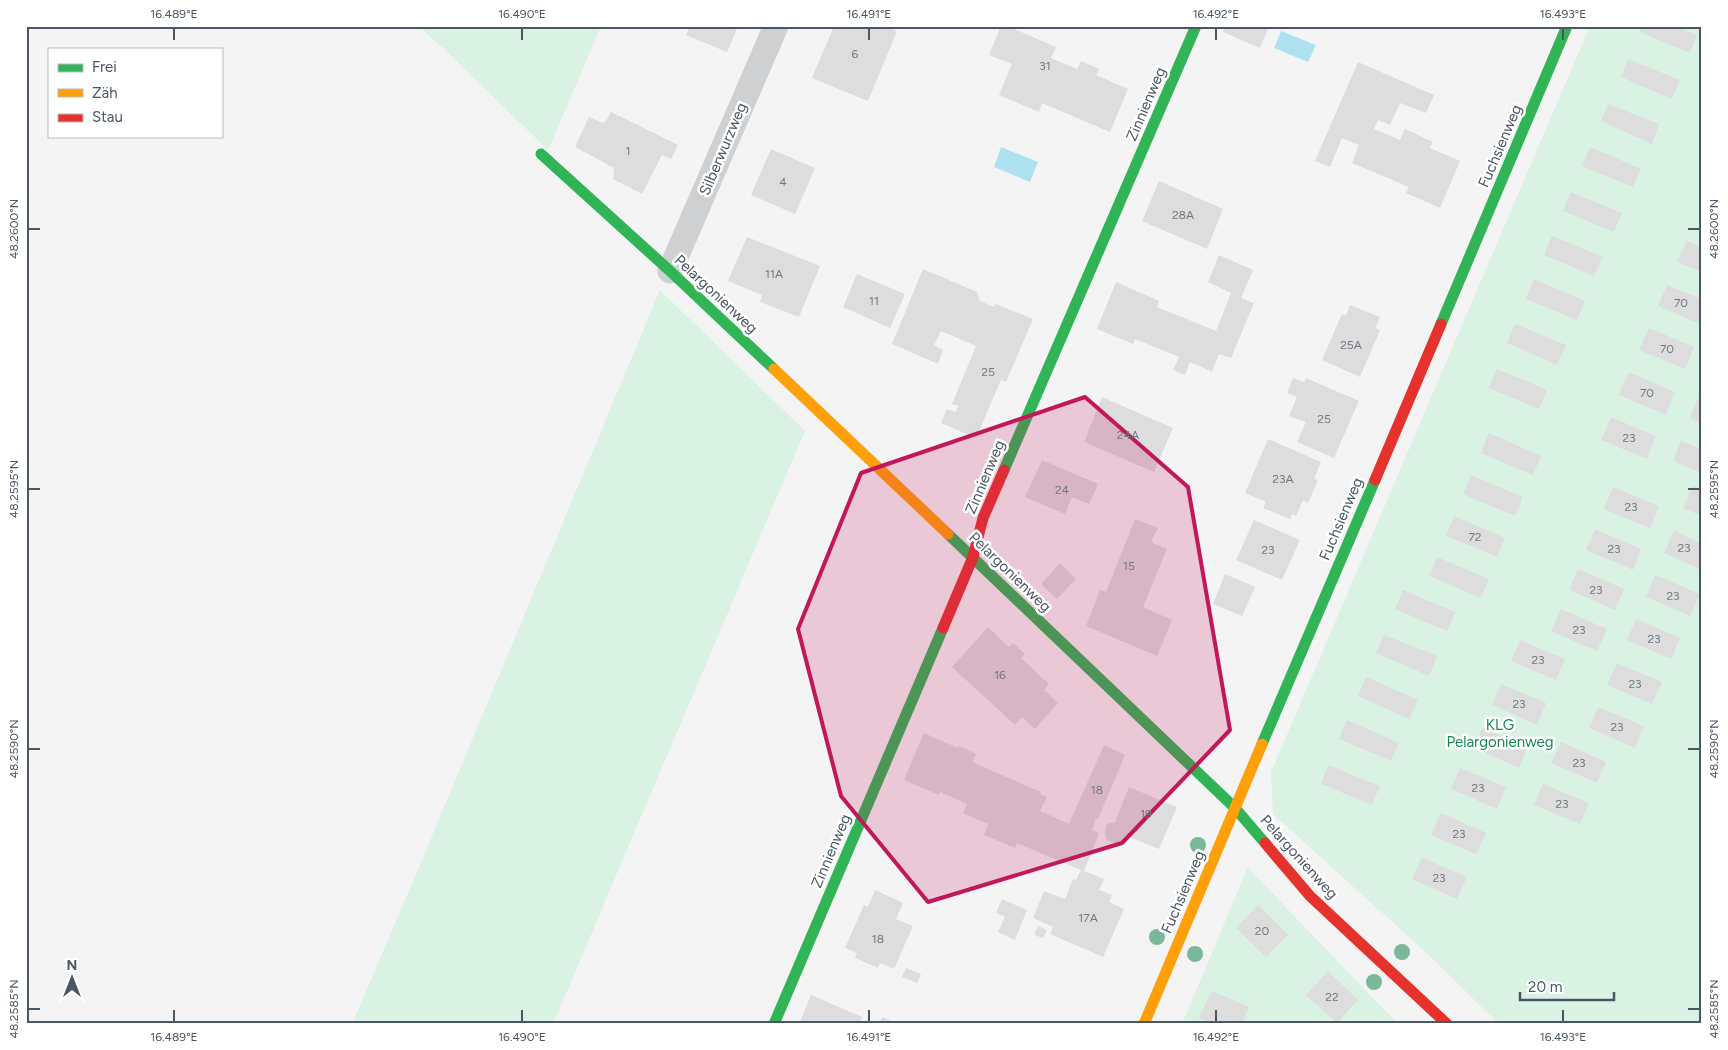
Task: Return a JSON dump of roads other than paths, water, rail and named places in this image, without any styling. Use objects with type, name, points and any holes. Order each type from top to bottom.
[{"type":"street","name":"Silberwurzweg","points":[[670,271],[776,26]]},
{"type":"street","name":"Zinnienweg","points":[[774,1024],[973,556],[983,518],[1196,26]]},
{"type":"street","name":"Fuchsienweg","points":[[1144,1024],[1567,26]]},
{"type":"street","name":"Pelargonienweg","points":[[541,154],[670,271],[973,556],[1235,808],[1310,896],[1447,1024]]},
{"type":"water","points":[[1281,31],[1316,45],[1308,62],[1274,48]]},
{"type":"water","points":[[1001,147],[1038,162],[1030,182],[994,167]]},
{"type":"park label","name":"KLG Pelargonienweg","points":[[1500,734]]}]
